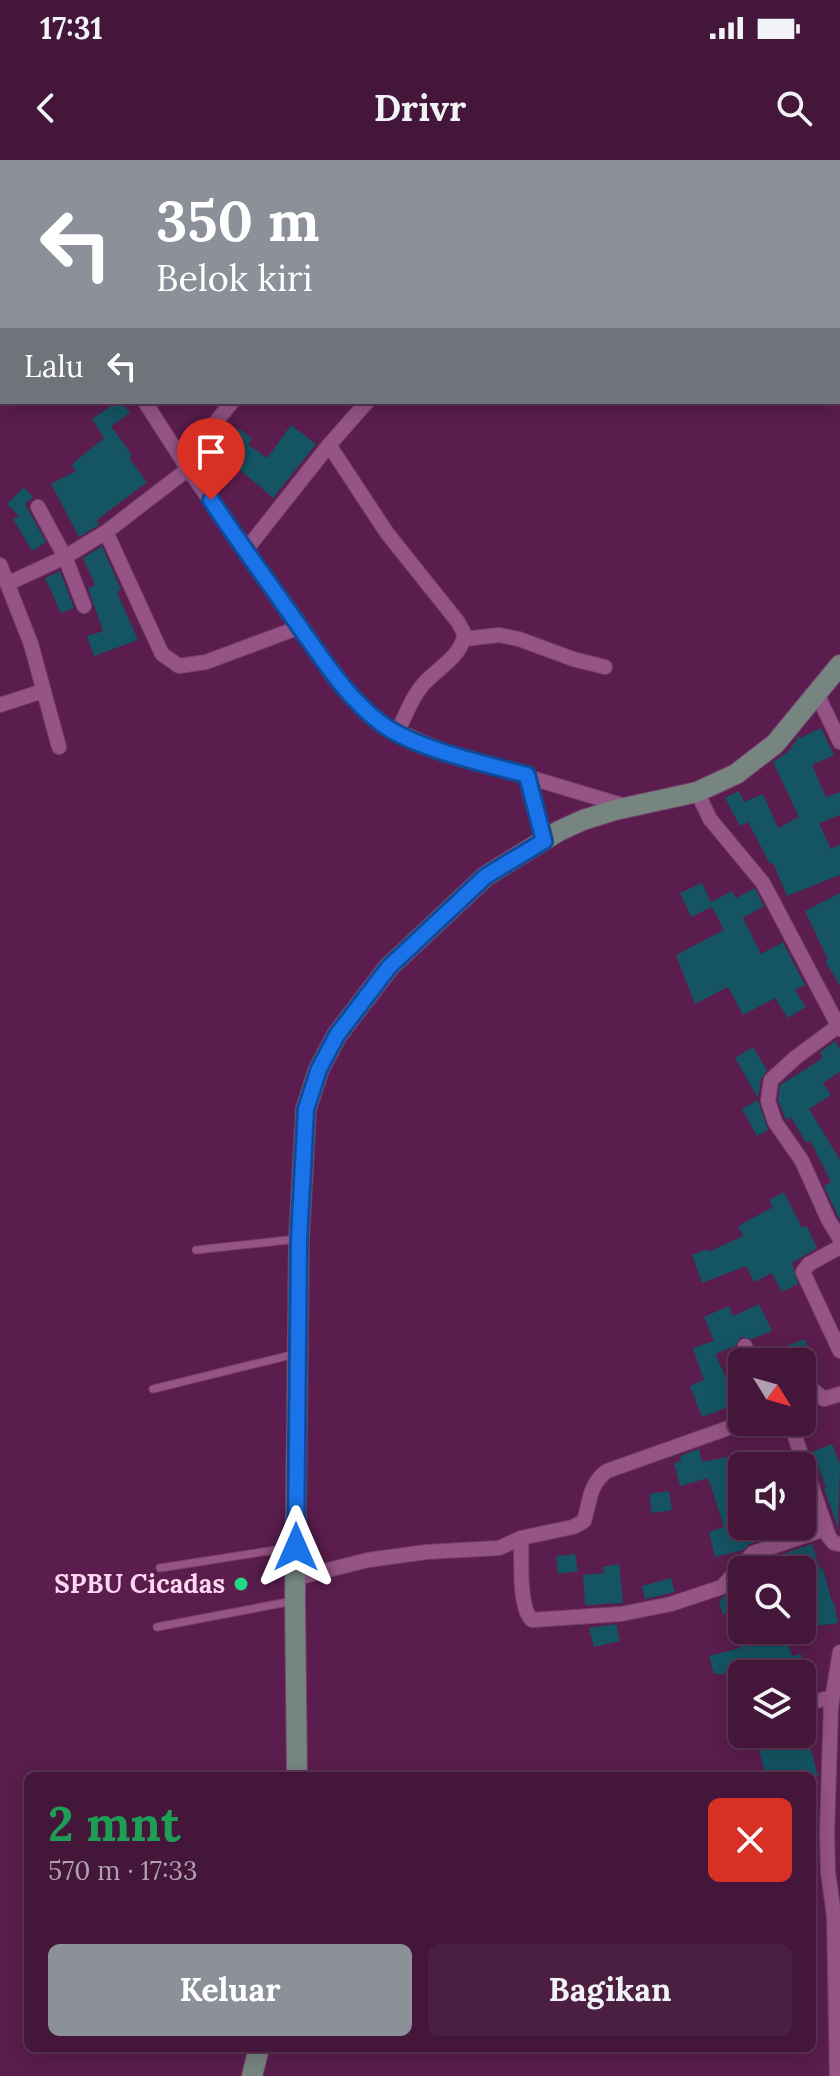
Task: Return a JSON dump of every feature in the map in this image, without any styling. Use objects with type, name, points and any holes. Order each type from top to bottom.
[{"type":"main road","points":[[297,1772],[295,1600],[299,1239],[306,1109],[319,1069],[337,1035],[389,967],[486,876],[583,820],[697,792],[736,774],[775,744],[840,665]]},
{"type":"main road","points":[[252,2076],[258,2052]]},
{"type":"street","points":[[146,404],[186,466],[300,627],[347,690],[382,724],[448,753],[629,807]]},
{"type":"street","points":[[9,583],[65,557],[106,532],[186,466],[231,404]]},
{"type":"street","points":[[245,551],[359,404]]},
{"type":"street","points":[[329,445],[387,533],[458,622],[464,639],[459,650],[431,674],[419,690],[398,732]]},
{"type":"street","points":[[38,507],[65,557],[84,606]]},
{"type":"street","points":[[106,532],[162,654],[179,666],[206,662],[300,627]]},
{"type":"street","points":[[0,565],[31,644],[59,747]]},
{"type":"street","points":[[464,639],[499,635],[605,667]]},
{"type":"street","points":[[0,705],[43,691]]},
{"type":"street","points":[[817,694],[840,742]]},
{"type":"street","points":[[527,775],[544,841]]},
{"type":"street","points":[[697,792],[710,819],[763,883],[839,1028],[795,1058],[771,1080],[768,1101],[775,1122],[802,1161],[840,1239]]},
{"type":"street","points":[[840,1247],[809,1264],[803,1272],[840,1351]]},
{"type":"street","points":[[816,1392],[824,1399],[840,1394]]},
{"type":"street","points":[[296,1578],[368,1560],[426,1552],[499,1548],[521,1538],[573,1527],[584,1521],[592,1488],[597,1478],[607,1471],[728,1428]]},
{"type":"street","points":[[795,1436],[825,1529],[831,1541],[840,1544]]},
{"type":"street","points":[[521,1538],[523,1602],[526,1615],[532,1620],[621,1614],[671,1604],[722,1587],[753,1553],[825,1529]]},
{"type":"street","points":[[837,2076],[835,1893],[827,1833],[840,1652]]},
{"type":"street","points":[[816,1700],[835,1693]]},
{"type":"lane","points":[[196,1250],[299,1239]]},
{"type":"lane","points":[[153,1389],[297,1354]]},
{"type":"lane","points":[[160,1568],[296,1547]]},
{"type":"lane","points":[[157,1627],[295,1600]]},
{"type":"building","points":[[114,404],[123,404],[130,413],[111,426],[147,482],[97,520],[99,525],[79,537],[51,484],[76,471],[71,465],[104,438],[92,419]]},
{"type":"building","points":[[291,425],[316,444],[273,498],[220,453],[239,428],[252,439],[248,444],[267,458]]},
{"type":"building","points":[[24,487],[33,497],[25,504],[46,542],[32,551],[13,519],[19,516],[7,504]]},
{"type":"building","points":[[102,546],[121,590],[117,592],[138,640],[94,656],[87,636],[103,631],[88,588],[95,585],[83,558]]},
{"type":"building","points":[[60,571],[74,608],[61,613],[45,578]]},
{"type":"building","points":[[821,728],[834,755],[812,765],[826,797],[840,792],[840,815],[819,823],[831,849],[840,844],[840,875],[787,896],[773,863],[770,864],[748,822],[740,826],[725,798],[739,791],[744,802],[763,794],[778,828],[799,817],[773,762],[789,751],[799,736]]},
{"type":"building","points":[[702,883],[711,902],[732,891],[736,898],[755,888],[764,906],[743,918],[761,954],[783,942],[805,985],[795,990],[806,1007],[788,1018],[775,998],[743,1015],[728,987],[695,1004],[676,955],[724,930],[712,907],[691,917],[680,893]]},
{"type":"building","points":[[840,893],[840,986],[825,961],[828,960],[805,911]]},
{"type":"building","points":[[835,1041],[840,1049],[840,1072],[823,1083],[831,1095],[809,1109],[840,1160],[840,1220],[824,1186],[831,1182],[810,1140],[806,1143],[791,1117],[786,1120],[778,1100],[780,1085],[823,1058],[820,1052]]},
{"type":"building","points":[[753,1047],[767,1070],[761,1079],[758,1098],[735,1058]]},
{"type":"building","points":[[758,1100],[768,1130],[757,1136],[742,1109]]},
{"type":"building","points":[[784,1192],[802,1228],[807,1226],[817,1248],[792,1263],[798,1284],[782,1292],[772,1273],[754,1282],[746,1266],[702,1283],[692,1255],[707,1249],[708,1252],[743,1236],[738,1226],[773,1207],[769,1200]]},
{"type":"building","points":[[759,1304],[772,1331],[752,1339],[741,1337],[735,1346],[715,1354],[728,1382],[728,1407],[702,1417],[690,1386],[704,1380],[693,1348],[714,1341],[704,1317],[729,1306],[733,1316]]},
{"type":"building","points":[[805,1339],[808,1348],[781,1348]]},
{"type":"building","points":[[832,1444],[840,1464],[838,1528],[816,1462],[816,1452],[812,1452]]},
{"type":"building","points":[[699,1449],[702,1462],[728,1457],[728,1540],[761,1540],[743,1550],[715,1557],[709,1532],[724,1527],[708,1478],[680,1486],[674,1463],[681,1461],[680,1456]]},
{"type":"building","points":[[669,1491],[672,1510],[652,1513],[649,1494]]},
{"type":"building","points":[[812,1544],[816,1556],[777,1556]]},
{"type":"building","points":[[575,1554],[578,1571],[558,1574],[556,1556]]},
{"type":"building","points":[[816,1556],[834,1602],[838,1623],[816,1626]]},
{"type":"building","points":[[619,1564],[623,1603],[585,1605],[583,1575],[604,1573],[603,1567]]},
{"type":"building","points":[[671,1578],[675,1592],[645,1599],[642,1586]]},
{"type":"building","points":[[728,1593],[728,1613],[723,1615],[719,1601]]},
{"type":"building","points":[[616,1624],[620,1641],[594,1647],[589,1628]]},
{"type":"building","points":[[739,1644],[788,1644],[792,1656],[801,1654],[802,1660],[728,1660],[728,1674],[714,1674],[709,1656],[740,1648]]},
{"type":"building","points":[[811,1748],[818,1776],[816,1772],[765,1772],[759,1750]]},
{"type":"place","name":"SPBU Cicadas","points":[[241,1584]]},
{"type":"route","points":[[211,500],[347,690],[382,724],[398,732],[448,753],[527,775],[544,841],[486,876],[389,967],[337,1035],[319,1069],[306,1109],[299,1239],[296,1547]]}]
